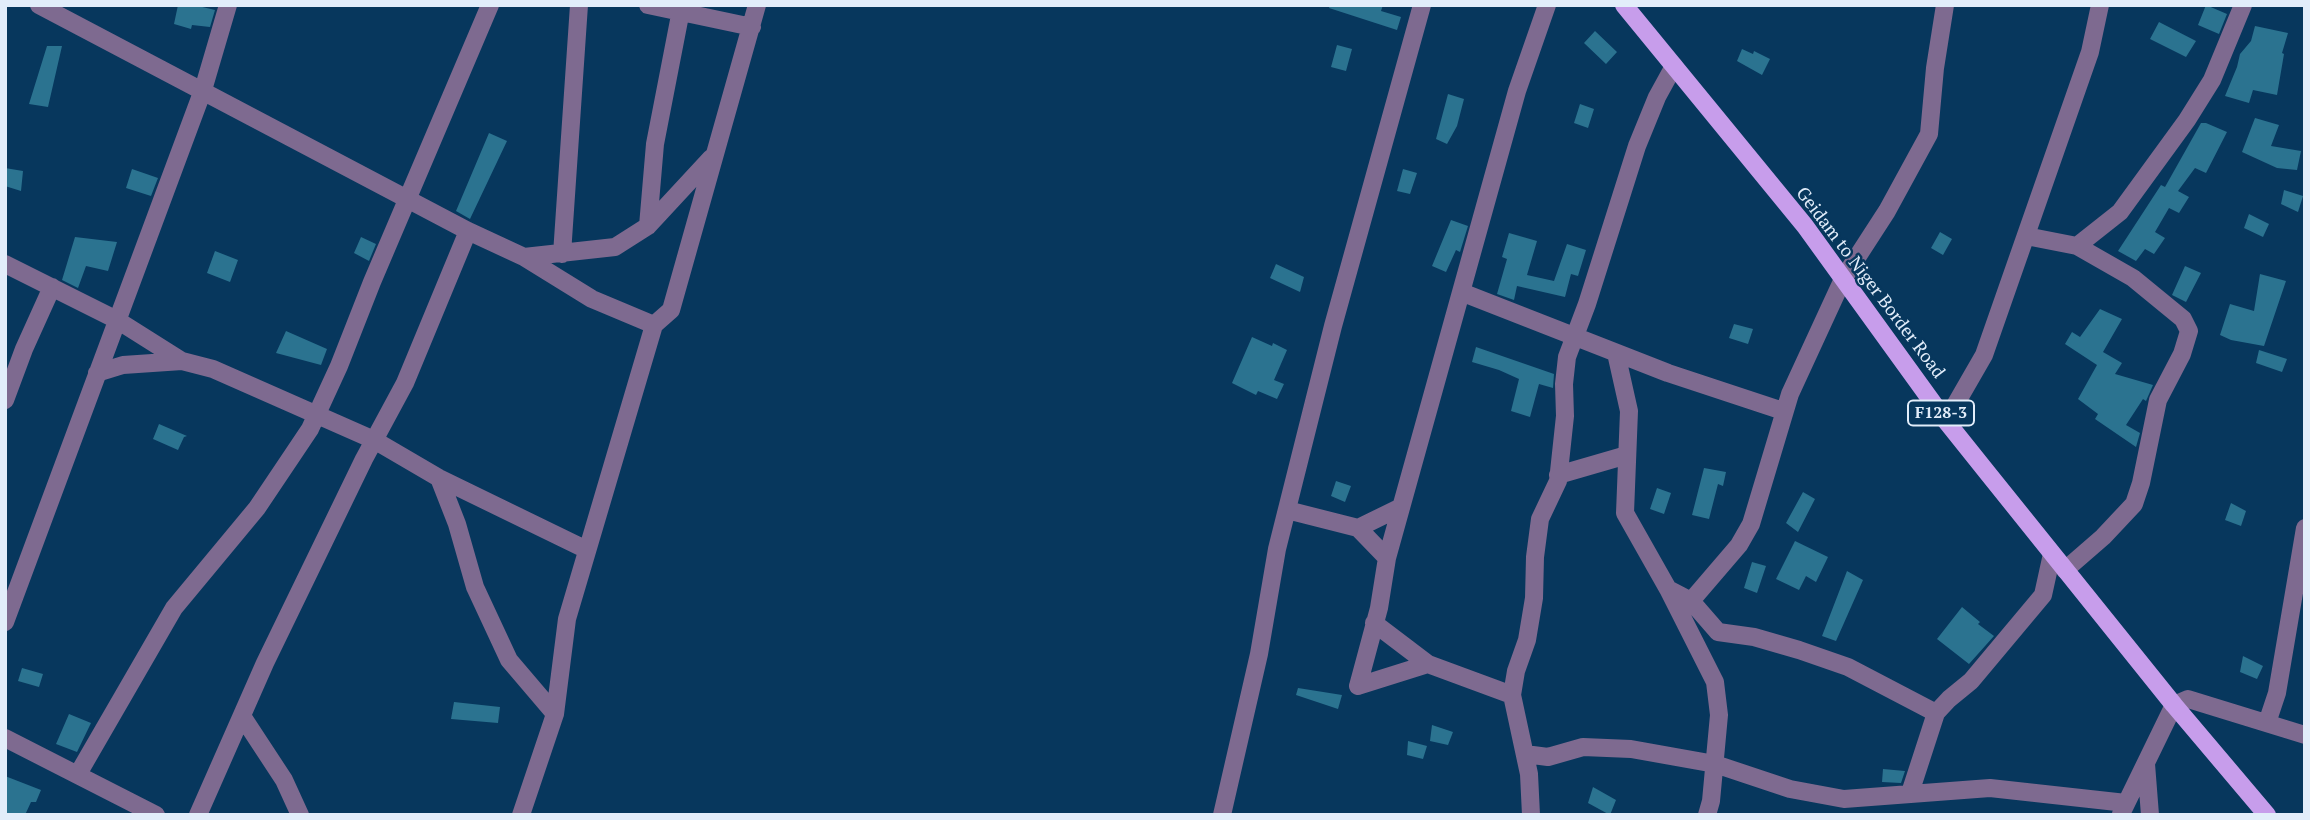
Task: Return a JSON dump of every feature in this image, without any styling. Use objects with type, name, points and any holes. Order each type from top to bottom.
[{"type":"main road","name":"Geidam to Niger Border Road","points":[[1624,5],[1805,226],[1946,421],[2174,705],[2267,815]]},
{"type":"street","points":[[39,5],[468,231],[524,257],[593,299],[654,325]]},
{"type":"street","points":[[5,622],[10,592],[97,373],[203,90],[229,5]]},
{"type":"street","points":[[78,774],[174,608],[257,508],[310,429],[490,5]]},
{"type":"street","points":[[562,254],[579,5]]},
{"type":"street","points":[[648,5],[681,8],[751,27]]},
{"type":"street","points":[[521,815],[555,713],[567,619],[587,550],[654,325],[671,310],[757,5]]},
{"type":"street","points":[[1222,815],[1259,654],[1277,549],[1333,326],[1422,5]]},
{"type":"street","points":[[1428,664],[1358,686],[1387,558],[1517,91],[1548,5]]},
{"type":"street","points":[[1691,601],[1739,545],[1751,524],[1783,411],[1843,279],[1887,211],[1929,134],[1935,68],[1945,5]]},
{"type":"street","points":[[1946,421],[1984,355],[2090,52],[2100,5]]},
{"type":"street","points":[[2077,246],[2120,212],[2187,120],[2212,80],[2243,5]]},
{"type":"street","points":[[648,226],[655,144],[681,8]]},
{"type":"street","points":[[1531,815],[1529,774],[1512,695],[1516,671],[1527,640],[1534,598],[1535,557],[1540,519],[1558,481],[1565,416],[1567,357],[1637,146],[1657,97],[1674,66]]},
{"type":"street","points":[[524,257],[614,247],[648,226],[713,155]]},
{"type":"street","points":[[198,815],[271,651],[374,440],[405,383],[468,231]]},
{"type":"street","points":[[2026,236],[2077,246],[2133,278],[2183,319],[2189,331],[2182,354],[2158,400],[2134,504],[2103,537],[2065,570]]},
{"type":"street","points":[[6,265],[117,320],[182,361],[213,369],[317,413],[374,440],[439,478],[587,550]]},
{"type":"street","points":[[5,400],[52,287]]},
{"type":"street","points":[[1461,292],[1668,373],[1783,411]]},
{"type":"street","points":[[1616,353],[1629,411],[1625,513],[1668,589],[1715,682],[1719,715],[1711,801],[1707,815]]},
{"type":"street","points":[[97,373],[123,365],[182,361]]},
{"type":"street","points":[[1558,475],[1628,455]]},
{"type":"street","points":[[439,478],[457,524],[475,587],[509,660],[555,713]]},
{"type":"street","points":[[1358,528],[1401,507]]},
{"type":"street","points":[[1287,510],[1358,528],[1387,558]]},
{"type":"street","points":[[2267,723],[2277,693],[2305,528]]},
{"type":"street","points":[[1910,793],[1936,713],[1971,681],[2043,595],[2052,554]]},
{"type":"street","points":[[1668,589],[1691,601],[1718,632],[1754,637],[1848,667],[1936,713]]},
{"type":"street","points":[[1374,622],[1428,664],[1512,695]]},
{"type":"street","points":[[1525,754],[1548,757],[1583,747],[1631,749],[1714,764],[1790,789],[1844,799],[1990,788],[2123,809],[2174,705],[2188,699],[2305,735]]},
{"type":"street","points":[[242,716],[284,780],[300,815]]},
{"type":"street","points":[[5,738],[156,815]]},
{"type":"street","points":[[2146,764],[2150,815]]},
{"type":"building","points":[[178,5],[194,5],[215,10],[210,27],[192,25],[191,29],[174,24]]},
{"type":"building","points":[[1330,5],[1383,5],[1381,11],[1401,17],[1397,30],[1329,8]]},
{"type":"building","points":[[2206,5],[2227,14],[2219,34],[2198,25]]},
{"type":"building","points":[[2159,22],[2196,41],[2186,57],[2150,39]]},
{"type":"building","points":[[2255,26],[2288,33],[2282,53],[2284,54],[2277,95],[2253,90],[2249,103],[2225,96],[2240,54],[2251,41]]},
{"type":"building","points":[[1595,31],[1617,52],[1606,64],[1584,43]]},
{"type":"building","points":[[1337,45],[1352,49],[1346,71],[1331,67]]},
{"type":"building","points":[[47,46],[62,46],[48,107],[29,104]]},
{"type":"building","points":[[1742,49],[1753,54],[1754,51],[1770,59],[1762,75],[1737,61]]},
{"type":"building","points":[[1448,94],[1464,99],[1457,126],[1447,144],[1436,139]]},
{"type":"building","points":[[1580,104],[1594,109],[1588,128],[1574,123]]},
{"type":"building","points":[[2255,118],[2279,125],[2271,146],[2301,151],[2297,170],[2277,168],[2242,152]]},
{"type":"building","points":[[2201,123],[2227,132],[2206,173],[2195,168],[2178,191],[2189,197],[2179,213],[2169,208],[2155,232],[2165,238],[2154,254],[2145,249],[2136,261],[2118,251],[2161,185],[2165,187]]},
{"type":"building","points":[[489,133],[507,141],[470,219],[456,211]]},
{"type":"building","points":[[5,168],[23,171],[21,191],[5,186]]},
{"type":"building","points":[[132,169],[158,178],[151,196],[126,188]]},
{"type":"building","points":[[1403,169],[1417,173],[1410,194],[1397,191]]},
{"type":"building","points":[[2284,190],[2303,196],[2298,212],[2281,204]]},
{"type":"building","points":[[2249,214],[2269,224],[2263,237],[2244,228]]},
{"type":"building","points":[[1451,220],[1468,226],[1460,252],[1456,250],[1446,272],[1432,266]]},
{"type":"building","points":[[1940,232],[1952,239],[1943,255],[1931,248]]},
{"type":"building","points":[[1509,233],[1537,241],[1527,275],[1554,281],[1567,244],[1586,250],[1578,276],[1571,274],[1565,297],[1517,286],[1514,300],[1497,294],[1507,259],[1502,257]]},
{"type":"building","points":[[75,237],[117,242],[108,271],[86,266],[78,288],[62,280]]},
{"type":"building","points":[[361,237],[376,244],[369,261],[354,253]]},
{"type":"building","points":[[215,251],[238,260],[230,282],[207,273]]},
{"type":"building","points":[[1276,264],[1304,277],[1300,292],[1270,278]]},
{"type":"building","points":[[2185,266],[2201,273],[2186,302],[2172,295]]},
{"type":"building","points":[[2260,274],[2286,281],[2264,346],[2231,340],[2220,335],[2230,304],[2254,311]]},
{"type":"building","points":[[2100,309],[2122,319],[2103,352],[2122,363],[2115,374],[2153,385],[2146,401],[2143,399],[2126,425],[2140,433],[2136,447],[2095,419],[2098,414],[2078,399],[2097,365],[2065,344],[2072,332],[2080,337]]},
{"type":"building","points":[[1734,324],[1753,329],[1748,344],[1729,338]]},
{"type":"building","points":[[286,331],[327,349],[321,365],[276,353]]},
{"type":"building","points":[[1252,337],[1287,350],[1274,380],[1284,384],[1277,399],[1258,391],[1256,395],[1232,383]]},
{"type":"building","points":[[1476,347],[1554,374],[1553,388],[1539,384],[1530,417],[1511,411],[1519,379],[1472,362]]},
{"type":"building","points":[[2259,350],[2287,359],[2282,372],[2256,363]]},
{"type":"building","points":[[159,424],[187,436],[178,450],[153,439]]},
{"type":"building","points":[[1704,468],[1726,472],[1723,486],[1718,484],[1709,519],[1692,515]]},
{"type":"building","points":[[1336,481],[1351,486],[1345,502],[1331,496]]},
{"type":"building","points":[[1657,488],[1671,493],[1664,514],[1650,509]]},
{"type":"building","points":[[1803,492],[1815,499],[1798,532],[1786,523]]},
{"type":"building","points":[[2231,503],[2246,511],[2241,526],[2225,520]]},
{"type":"building","points":[[1795,541],[1828,557],[1816,582],[1806,576],[1799,590],[1776,579]]},
{"type":"building","points":[[1752,562],[1766,566],[1757,593],[1744,588]]},
{"type":"building","points":[[1847,571],[1863,580],[1836,641],[1822,636]]},
{"type":"building","points":[[1962,607],[1994,636],[1969,664],[1937,639]]},
{"type":"building","points":[[2243,656],[2263,666],[2257,679],[2240,672]]},
{"type":"building","points":[[22,668],[43,674],[39,687],[18,681]]},
{"type":"building","points":[[1298,688],[1342,695],[1338,709],[1296,695]]},
{"type":"building","points":[[454,702],[500,707],[498,723],[451,719]]},
{"type":"building","points":[[69,714],[91,723],[77,752],[56,744]]},
{"type":"building","points":[[1432,725],[1453,732],[1448,745],[1430,741]]},
{"type":"building","points":[[1408,741],[1427,746],[1423,759],[1407,755]]},
{"type":"building","points":[[1883,769],[1905,771],[1901,783],[1882,782]]},
{"type":"building","points":[[5,776],[41,790],[36,802],[31,802],[25,815],[5,815]]},
{"type":"building","points":[[1593,787],[1616,800],[1610,815],[1588,803]]}]
